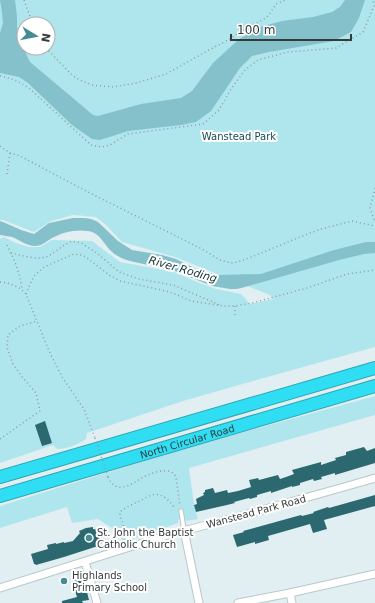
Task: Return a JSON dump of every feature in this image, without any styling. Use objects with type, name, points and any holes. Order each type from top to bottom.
[{"type":"highway","name":"North Circular Road","points":[[0,477],[375,368]]},
{"type":"highway","name":"North Circular Road","points":[[0,496],[375,386]]},
{"type":"street","name":"Wanstead Park Road","points":[[0,588],[184,530],[245,515],[375,478]]},
{"type":"street","points":[[184,530],[199,603]]},
{"type":"street","points":[[85,562],[96,603]]},
{"type":"street","points":[[238,603],[375,574]]},
{"type":"street","points":[[290,593],[292,603]]},
{"type":"lane","points":[[180,511],[184,530]]},
{"type":"path","points":[[24,0],[30,16]]},
{"type":"path","points":[[54,56],[70,73],[82,81],[92,85],[113,87],[136,82],[166,74],[230,39],[241,31],[264,19],[269,15],[276,4],[285,0]]},
{"type":"path","points":[[0,76],[20,82],[30,89],[92,145],[102,147],[128,134],[203,124],[219,110],[231,89],[245,70],[258,60],[288,52],[336,48],[363,32],[374,6],[373,0]]},
{"type":"path","points":[[0,146],[202,249],[220,260],[231,263],[254,256],[321,229],[352,221],[375,226]]},
{"type":"path","points":[[7,174],[10,152]]},
{"type":"path","points":[[375,188],[370,208],[375,222]]},
{"type":"path","points":[[11,253],[33,258],[46,258],[72,241],[81,243],[119,272],[139,279],[173,285],[224,306]]},
{"type":"path","points":[[7,245],[21,279],[22,289]]},
{"type":"path","points":[[26,294],[35,275],[44,267],[74,254],[81,254],[86,257],[108,275],[120,282],[166,291],[190,301],[224,306],[252,303],[307,288],[347,274],[375,270]]},
{"type":"path","points":[[0,282],[8,283],[22,289],[26,294],[49,351],[62,378],[84,409],[110,482],[120,488],[158,472],[166,470],[174,473],[176,477],[180,511]]},
{"type":"path","points":[[235,306],[235,317]]},
{"type":"path","points":[[0,439],[40,411],[36,393],[13,364],[7,346],[8,336],[20,326],[37,321]]},
{"type":"path","points":[[126,548],[120,512],[150,495],[155,494],[164,497],[172,504]]},
{"type":"green space","name":"Wanstead Park","points":[[0,0],[375,0],[375,347],[183,401],[87,433],[86,439],[73,446],[57,449],[53,445],[0,463],[0,239],[4,237],[29,247],[40,247],[52,240],[92,241],[120,262],[174,272],[216,289],[241,294],[250,304],[273,299],[270,295],[175,257],[122,242],[96,217],[73,215],[51,221],[34,232],[0,220]]},
{"type":"green space","points":[[375,396],[375,415],[189,468],[194,505],[198,519],[186,521],[185,518],[178,520],[178,523],[122,543],[120,530],[115,530],[98,519],[72,523],[67,507],[0,528],[0,506],[179,450]]},
{"type":"water","points":[[0,0],[15,0],[17,16],[16,56],[27,56],[30,62],[93,115],[98,116],[141,104],[181,98],[192,91],[213,63],[238,40],[256,28],[282,21],[313,17],[332,12],[340,7],[345,0],[365,0],[359,18],[351,32],[334,41],[252,56],[240,68],[211,111],[196,122],[128,131],[100,140],[92,139],[72,125],[28,83],[19,77],[0,73],[0,33],[3,23]]},
{"type":"water","name":"River Roding","points":[[73,218],[95,220],[118,241],[132,250],[176,259],[196,269],[218,275],[261,274],[334,250],[366,242],[375,242],[375,253],[339,260],[245,287],[230,289],[212,286],[175,271],[122,258],[111,251],[96,234],[88,231],[78,230],[60,234],[38,246],[32,246],[12,237],[0,235],[0,221],[34,234],[49,223]]},
{"type":"building","points":[[45,421],[52,443],[42,446],[35,425]]},
{"type":"building","points":[[364,447],[367,451],[375,448],[375,463],[335,475],[335,473],[321,477],[322,479],[314,481],[313,479],[300,483],[300,485],[271,493],[271,491],[257,495],[257,497],[250,499],[249,498],[234,502],[235,503],[196,512],[194,505],[197,504],[196,499],[204,495],[203,493],[205,490],[213,488],[215,493],[227,490],[228,493],[238,491],[251,487],[249,480],[258,478],[259,480],[278,475],[280,479],[294,474],[292,470],[321,462],[321,465],[336,460],[335,458],[346,455],[346,452]]},
{"type":"building","points":[[375,495],[375,506],[324,520],[327,529],[313,533],[310,524],[268,536],[269,540],[237,547],[233,535],[301,515],[314,513],[313,512],[328,507],[329,508]]},
{"type":"building","points":[[93,527],[93,529],[99,530],[103,543],[64,557],[36,565],[34,564],[31,554],[48,549],[47,545],[73,541],[80,533],[79,531]]},
{"type":"building","points":[[82,572],[89,600],[82,601],[83,603],[62,603],[62,601],[77,597],[71,577]]},
{"type":"place","name":"St. John the Baptist Catholic Church","points":[[89,538]]},
{"type":"place","name":"Highlands Primary School","points":[[64,581]]}]
